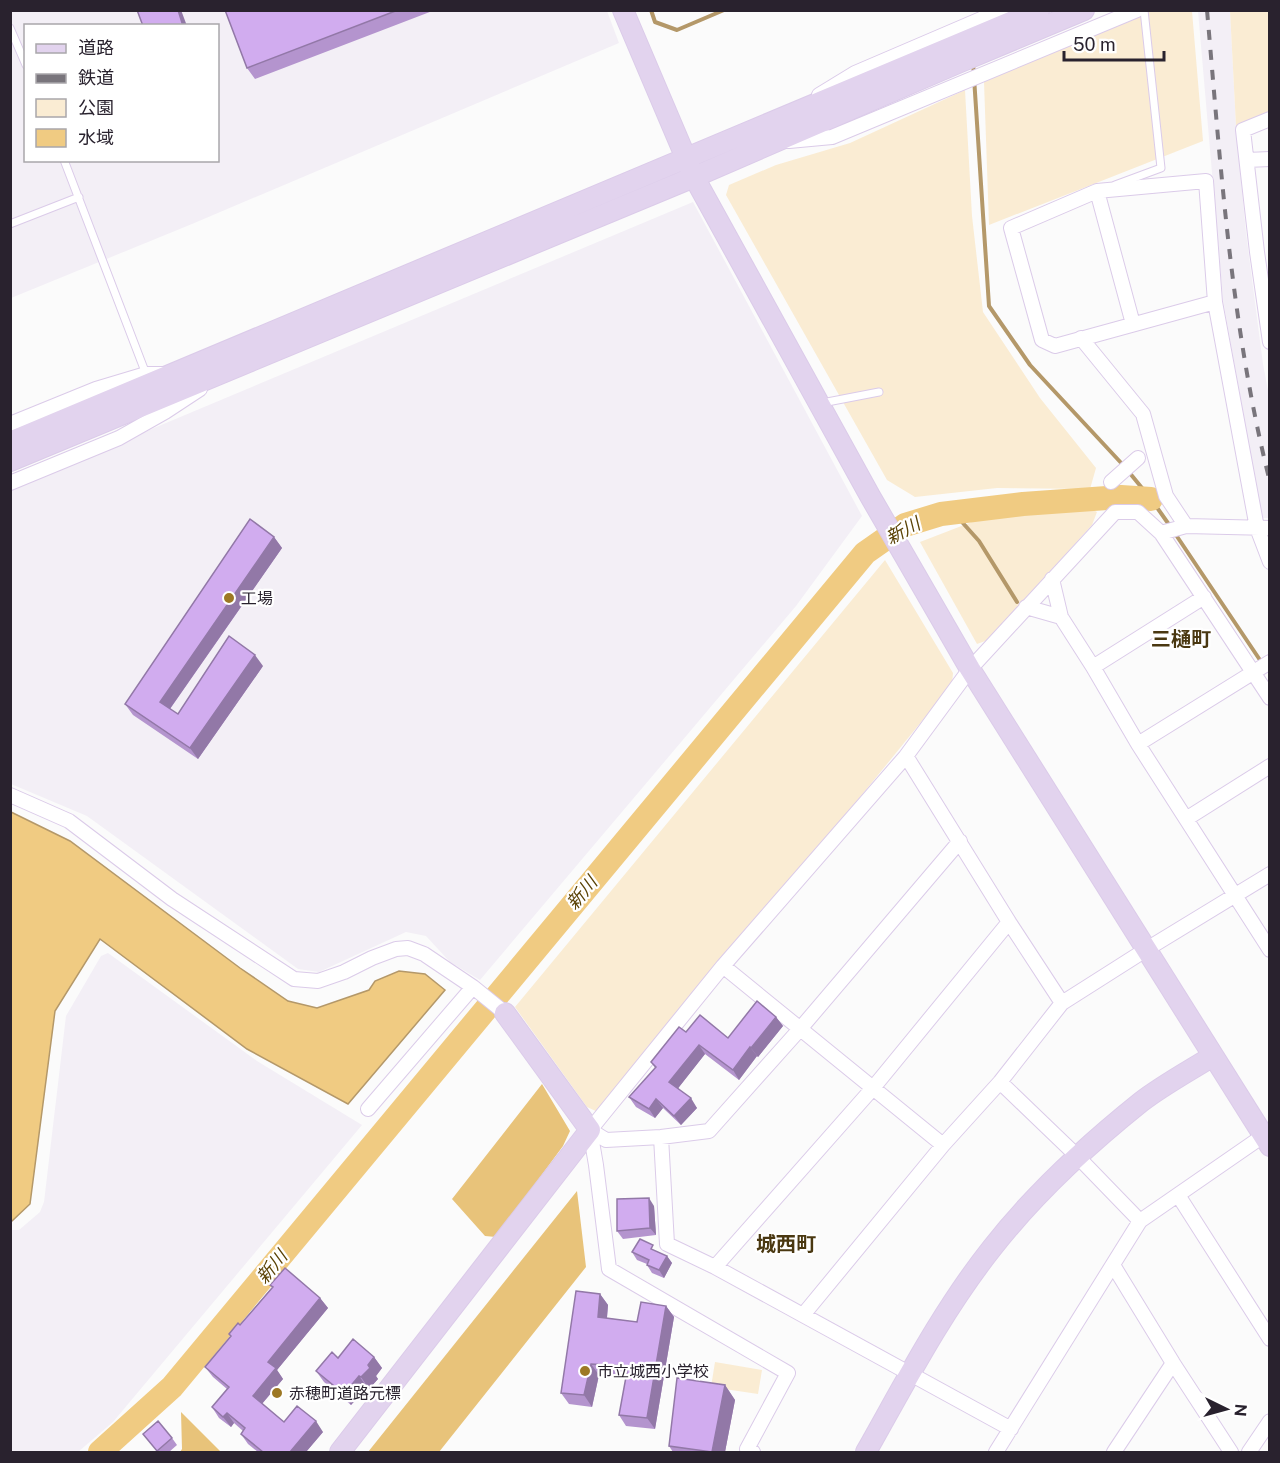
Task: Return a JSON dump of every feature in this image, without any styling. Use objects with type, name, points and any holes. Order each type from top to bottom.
[{"type":"street","points":[[623,10],[694,177],[870,496],[970,669],[1266,1141],[1140,1221],[996,1452]]},
{"type":"street","points":[[961,35],[979,20],[1002,10]]},
{"type":"street","points":[[10,442],[778,119],[961,35],[1039,10]]},
{"type":"street","points":[[10,461],[694,177],[1084,10]]},
{"type":"street","points":[[776,142],[832,137],[1137,10]]},
{"type":"street","points":[[1269,119],[1243,130],[1263,252],[1269,342]]},
{"type":"street","points":[[1247,160],[1269,159]]},
{"type":"street","points":[[1215,302],[1055,346],[1042,340],[1011,228],[1097,191],[1206,181],[1215,302],[1269,562]]},
{"type":"street","points":[[1097,191],[1133,324]]},
{"type":"street","points":[[1081,338],[1143,414],[1173,529],[1204,597],[1260,668],[1269,698]]},
{"type":"street","points":[[10,483],[119,438],[165,412],[224,372]]},
{"type":"street","points":[[10,424],[96,389],[146,374],[172,374]]},
{"type":"street","points":[[1111,482],[1138,458]]},
{"type":"street","points":[[340,1452],[590,1130],[723,966],[906,756],[970,669],[1115,512],[1138,512],[1173,529],[1263,528]]},
{"type":"street","points":[[1052,579],[1061,617],[1138,744],[1269,950]]},
{"type":"street","points":[[1093,667],[1204,597]]},
{"type":"street","points":[[1026,607],[1061,617]]},
{"type":"street","points":[[1138,744],[1260,668]]},
{"type":"street","points":[[906,756],[1062,1003]]},
{"type":"street","points":[[1186,819],[1269,766]]},
{"type":"street","points":[[10,795],[69,821],[172,899],[294,979],[318,981],[396,949],[408,948],[424,954],[473,987],[505,1013],[590,1130],[606,1140],[709,1131],[800,1029],[960,841]]},
{"type":"street","points":[[803,1315],[943,1145],[1000,1082],[1062,1003],[1269,874]]},
{"type":"street","points":[[715,1267],[873,1088],[1009,922]]},
{"type":"street","points":[[723,966],[943,1145]]},
{"type":"street","points":[[368,1109],[473,987]]},
{"type":"street","points":[[866,1452],[949,1309],[1014,1220],[1077,1156],[1143,1101],[1213,1056]]},
{"type":"street","points":[[1000,1082],[1140,1221]]},
{"type":"street","points":[[590,1130],[609,1269],[788,1373],[748,1451]]},
{"type":"street","points":[[661,1137],[668,1244],[715,1267],[1011,1429]]},
{"type":"street","points":[[1178,1195],[1269,1340]]},
{"type":"street","points":[[1113,1265],[1231,1452]]},
{"type":"street","points":[[1113,1452],[1173,1363]]},
{"type":"street","points":[[1249,1452],[1269,1421]]},
{"type":"lane","points":[[1097,191],[1161,168],[1144,10]]},
{"type":"lane","points":[[10,28],[24,60]]},
{"type":"lane","points":[[65,162],[146,374]]},
{"type":"lane","points":[[10,224],[79,197]]},
{"type":"lane","points":[[819,403],[879,392]]},
{"type":"shaded area","points":[[11,11],[607,11],[619,43],[11,298]]},
{"type":"shaded area","points":[[1198,11],[1230,11],[1236,126],[1246,233],[1269,396],[1269,518],[1262,518],[1223,300]]},
{"type":"shaded area","points":[[693,202],[862,516],[796,606],[480,980],[450,962],[426,936],[406,932],[319,972],[298,969],[87,816],[11,784],[11,488]]},
{"type":"shaded area","points":[[108,953],[257,1061],[362,1125],[113,1422],[78,1452],[11,1452],[11,1230],[19,1230],[40,1212],[44,1202],[66,1016],[101,956]]},
{"type":"shaded area","points":[[542,1084],[570,1131],[563,1146],[496,1237],[485,1236],[452,1199]]},
{"type":"shaded area","points":[[577,1191],[586,1267],[439,1452],[368,1452]]},
{"type":"shaded area","points":[[181,1412],[221,1452],[180,1452],[182,1449]]},
{"type":"green space","points":[[1146,11],[1192,11],[1203,141],[989,225],[984,82]]},
{"type":"green space","points":[[1230,11],[1270,11],[1269,111],[1236,126]]},
{"type":"green space","points":[[965,90],[972,216],[983,312],[1040,398],[1096,468],[1090,489],[997,488],[915,497],[887,480],[726,195],[729,185],[776,165],[850,143]]},
{"type":"green space","points":[[1088,507],[1097,512],[1092,525],[988,640],[977,644],[920,542],[977,520],[1038,510]]},
{"type":"green space","points":[[885,560],[953,673],[952,684],[598,1112],[587,1107],[515,1007]]},
{"type":"green space","points":[[715,1362],[762,1370],[758,1394],[711,1387]]},
{"type":"water","points":[[11,812],[70,841],[288,1001],[317,1008],[369,990],[375,981],[399,971],[425,974],[445,990],[348,1104],[247,1049],[100,939],[55,1011],[30,1204],[11,1221]]},
{"type":"building","points":[[137,10],[178,10],[182,24],[142,24]]},
{"type":"building","points":[[225,10],[398,10],[247,68]]},
{"type":"building","points":[[250,519],[274,537],[160,702],[178,714],[229,636],[255,655],[190,748],[125,704]]},
{"type":"building","points":[[757,1001],[776,1017],[733,1070],[699,1045],[669,1082],[691,1098],[674,1116],[656,1099],[649,1109],[629,1097],[656,1067],[651,1062],[679,1027],[686,1032],[700,1015],[728,1038]]},
{"type":"building","points":[[649,1198],[650,1228],[617,1231],[617,1199]]},
{"type":"building","points":[[640,1239],[653,1245],[651,1249],[667,1256],[659,1270],[647,1265],[649,1260],[632,1252]]},
{"type":"building","points":[[285,1268],[320,1298],[268,1362],[276,1368],[253,1396],[284,1422],[297,1406],[316,1421],[290,1452],[263,1452],[241,1434],[245,1428],[227,1413],[223,1417],[212,1407],[229,1387],[205,1367],[231,1336],[229,1334],[238,1323],[240,1325],[273,1287],[270,1285]]},
{"type":"building","points":[[576,1291],[600,1294],[598,1317],[637,1322],[641,1302],[666,1306],[647,1418],[619,1415],[628,1366],[591,1364],[584,1395],[561,1393]]},
{"type":"building","points":[[353,1339],[374,1357],[368,1365],[370,1368],[361,1377],[359,1376],[344,1394],[316,1371],[332,1352],[338,1358]]},
{"type":"building","points":[[677,1378],[725,1385],[712,1452],[669,1446]]},
{"type":"building","points":[[158,1421],[172,1438],[157,1451],[143,1434]]},
{"type":"waterway","points":[[651,10],[655,22],[677,30],[724,10]]},
{"type":"waterway","points":[[973,62],[989,306],[1030,365],[1124,466],[1170,526]]},
{"type":"waterway","name":"新川","points":[[100,1452],[172,1387],[865,553],[905,525],[941,514],[1023,504],[1121,497],[1151,499]]},
{"type":"waterway","points":[[953,512],[979,541],[1017,602]]},
{"type":"waterway","points":[[1174,532],[1262,663]]},
{"type":"railway","points":[[1207,10],[1229,248],[1246,366],[1270,482]]},
{"type":"place","name":"工場","points":[[229,598]]},
{"type":"place","name":"市立城西小学校","points":[[585,1371]]},
{"type":"place","name":"赤穂町道路元標","points":[[277,1393]]},
{"type":"district","name":"三樋町","points":[[1181,639]]},
{"type":"district","name":"城西町","points":[[786,1244]]}]
